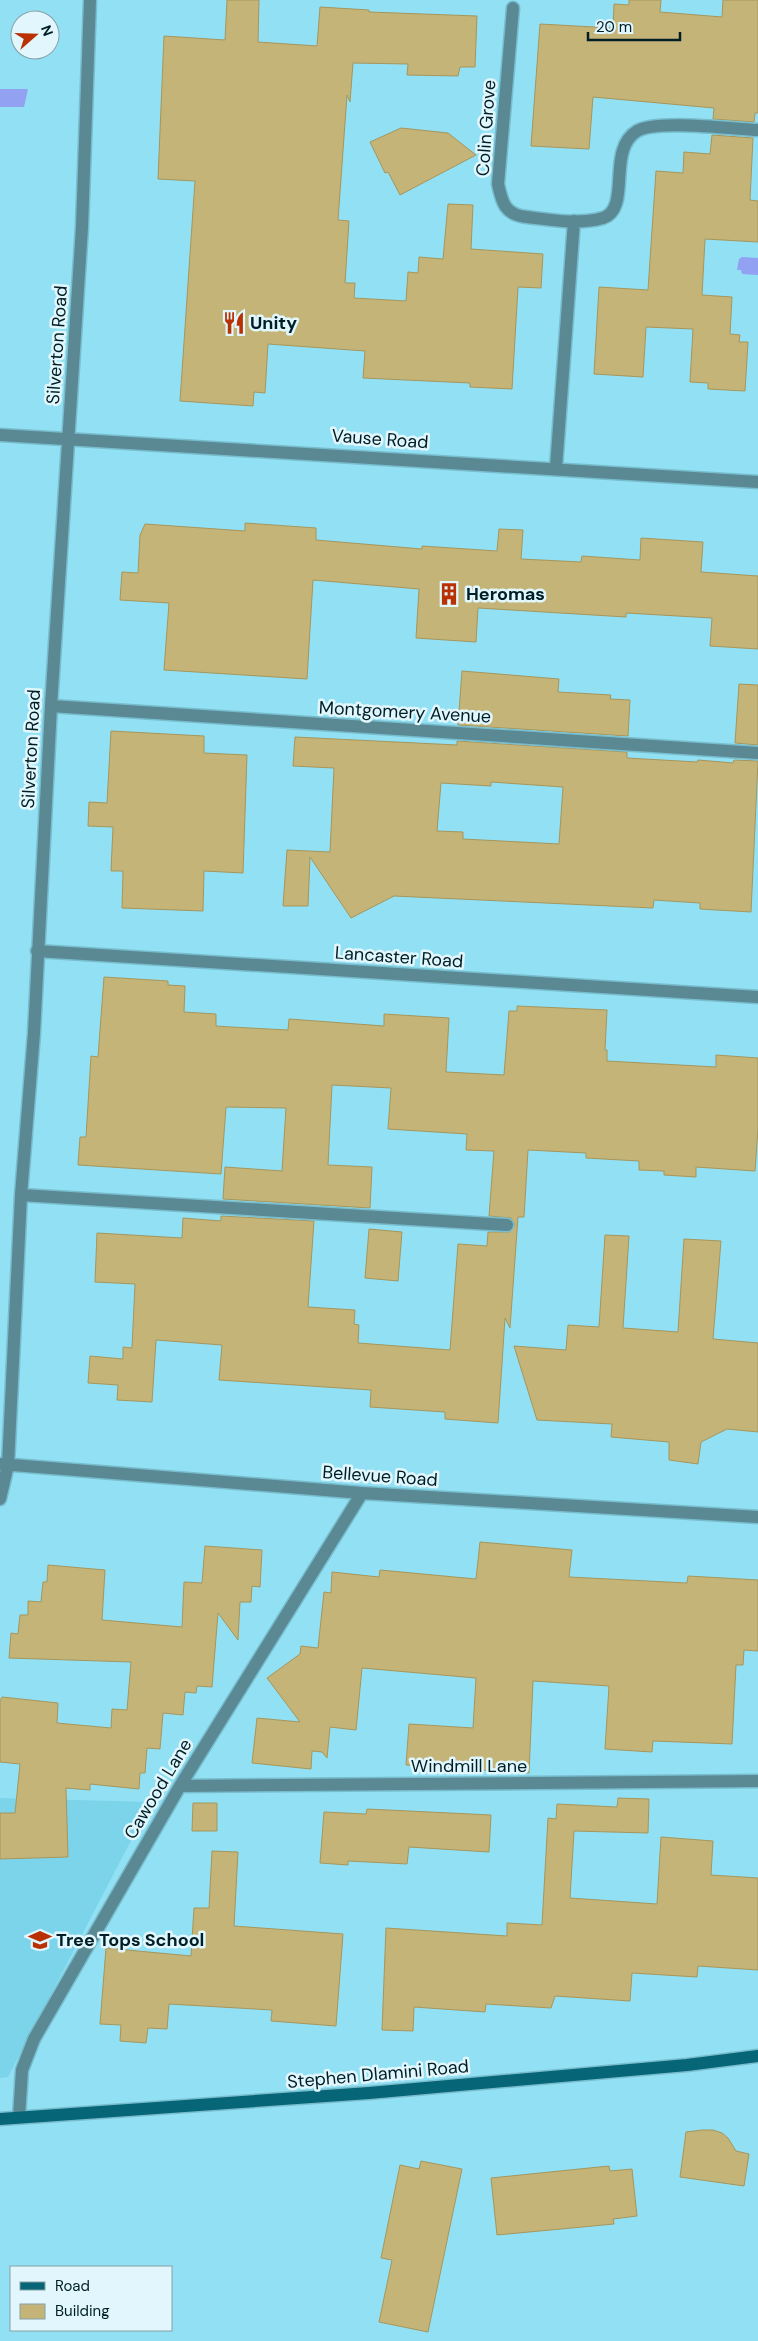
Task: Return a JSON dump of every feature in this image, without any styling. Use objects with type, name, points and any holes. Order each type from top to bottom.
[{"type":"main road","name":"Stephen Dlamini Road","points":[[0,2119],[369,2093],[687,2065],[758,2056]]},
{"type":"street","name":"Silverton Road","points":[[0,1499],[34,1033],[51,706],[82,227],[90,0]]},
{"type":"street","name":"Colin Grove","points":[[513,8],[498,184],[502,202],[507,211],[518,217],[574,221],[605,217],[614,211],[623,145],[637,130],[647,126],[665,125],[758,130]]},
{"type":"street","points":[[556,468],[574,221]]},
{"type":"street","name":"Vause Road","points":[[0,435],[758,482]]},
{"type":"street","name":"Montgomery Avenue","points":[[51,706],[758,753]]},
{"type":"street","name":"Lancaster Road","points":[[37,951],[758,997]]},
{"type":"street","points":[[21,1195],[507,1225]]},
{"type":"street","name":"Bellevue Road","points":[[4,1464],[362,1493],[758,1517]]},
{"type":"street","name":"Cawood Lane","points":[[19,2117],[22,2070],[28,2051],[180,1786],[362,1493]]},
{"type":"street","name":"Windmill Lane","points":[[180,1786],[758,1781]]},
{"type":"shaded area","points":[[0,89],[28,89],[24,107],[0,107]]},
{"type":"shaded area","points":[[742,257],[758,258],[758,275],[742,274],[741,270],[737,270],[739,259]]},
{"type":"shaded area","name":"Tree Tops School","points":[[0,1798],[151,1802],[8,2077],[0,2078]]},
{"type":"building","points":[[227,0],[259,0],[258,42],[317,46],[320,7],[369,10],[369,12],[477,16],[475,67],[460,67],[458,76],[407,75],[408,64],[353,63],[350,102],[347,95],[338,220],[349,221],[345,283],[355,283],[354,298],[406,301],[408,272],[418,273],[419,257],[443,259],[448,204],[473,205],[471,249],[543,254],[541,288],[518,287],[512,389],[470,387],[470,383],[363,378],[365,351],[268,344],[265,393],[254,392],[253,406],[180,401],[195,181],[158,179],[164,36],[225,40]]},
{"type":"building","points":[[629,0],[661,0],[660,12],[722,17],[723,0],[758,0],[758,113],[755,113],[754,122],[713,119],[714,108],[593,97],[589,149],[531,146],[540,24],[613,28],[614,4],[629,5]]},
{"type":"building","points":[[401,128],[448,133],[476,155],[400,195],[388,172],[385,173],[370,142]]},
{"type":"building","points":[[712,135],[753,138],[750,200],[758,201],[758,242],[705,239],[702,295],[732,297],[730,334],[740,335],[739,342],[748,342],[745,391],[708,389],[708,383],[690,382],[693,329],[646,327],[643,377],[594,374],[599,287],[648,290],[656,171],[683,173],[684,152],[710,154]]},
{"type":"building","points":[[245,523],[316,528],[316,540],[422,549],[422,546],[497,551],[499,529],[523,530],[521,559],[581,562],[582,556],[640,560],[641,538],[703,542],[701,572],[758,576],[758,649],[710,646],[712,618],[626,613],[626,617],[478,608],[476,642],[416,638],[419,589],[313,580],[307,679],[164,670],[169,603],[120,600],[122,572],[138,573],[140,535],[145,524],[245,531]]},
{"type":"building","points":[[462,671],[559,679],[558,692],[611,695],[610,699],[630,700],[628,736],[458,725]]},
{"type":"building","points":[[739,684],[758,685],[758,745],[735,743]]},
{"type":"building","points":[[111,731],[204,736],[204,753],[247,755],[243,873],[204,871],[203,911],[122,908],[123,871],[111,871],[113,827],[88,826],[89,802],[107,803]]},
{"type":"building","points":[[295,737],[457,745],[457,741],[627,752],[627,758],[733,763],[734,760],[758,761],[751,912],[700,909],[700,903],[654,900],[653,908],[394,896],[351,918],[310,857],[308,906],[283,906],[287,850],[330,852],[334,768],[293,766]],"holes":[[[491,782],[563,787],[559,844],[463,839],[463,832],[437,831],[441,783],[491,786]]]},
{"type":"building","points":[[104,977],[168,981],[168,985],[185,986],[184,1012],[216,1014],[216,1026],[288,1030],[289,1019],[384,1026],[384,1014],[449,1018],[446,1072],[504,1075],[509,1011],[517,1011],[517,1006],[607,1010],[605,1050],[607,1050],[607,1061],[716,1067],[716,1055],[758,1058],[758,1129],[755,1171],[696,1167],[696,1177],[664,1175],[664,1171],[639,1170],[639,1161],[586,1158],[586,1153],[528,1150],[524,1217],[518,1217],[510,1328],[505,1318],[498,1423],[445,1419],[445,1412],[370,1407],[371,1390],[219,1380],[222,1345],[156,1340],[152,1402],[117,1400],[118,1385],[88,1383],[90,1356],[123,1359],[123,1347],[132,1348],[135,1284],[95,1282],[97,1233],[182,1238],[183,1218],[221,1221],[221,1216],[314,1221],[308,1307],[355,1310],[354,1324],[359,1325],[358,1343],[450,1350],[458,1244],[487,1246],[488,1232],[510,1232],[515,1225],[511,1218],[489,1216],[494,1151],[466,1150],[467,1134],[388,1129],[391,1088],[332,1085],[328,1165],[372,1167],[370,1208],[223,1199],[225,1167],[282,1171],[286,1108],[226,1107],[221,1174],[78,1165],[80,1137],[86,1137],[91,1056],[98,1057]]},
{"type":"building","points":[[369,1229],[402,1232],[398,1281],[365,1278]]},
{"type":"building","points":[[605,1235],[629,1236],[623,1328],[678,1332],[684,1239],[721,1241],[713,1339],[758,1343],[758,1432],[727,1429],[701,1442],[698,1464],[669,1460],[669,1442],[611,1437],[612,1424],[537,1420],[514,1346],[566,1350],[568,1325],[599,1327]]},
{"type":"building","points":[[480,1542],[572,1550],[569,1577],[687,1583],[688,1576],[758,1580],[758,1651],[744,1650],[743,1665],[736,1665],[732,1744],[653,1741],[652,1752],[605,1749],[609,1686],[533,1681],[529,1773],[406,1765],[409,1724],[473,1728],[476,1678],[362,1668],[356,1730],[330,1727],[327,1758],[322,1752],[312,1751],[311,1769],[252,1763],[257,1718],[300,1722],[267,1678],[300,1654],[301,1646],[318,1648],[324,1592],[331,1593],[332,1572],[379,1577],[380,1570],[476,1579]]},
{"type":"building","points":[[205,1546],[262,1550],[260,1587],[252,1586],[251,1602],[240,1602],[238,1640],[218,1613],[212,1687],[197,1686],[196,1693],[185,1692],[183,1715],[163,1713],[160,1749],[147,1748],[145,1773],[140,1773],[139,1789],[90,1784],[90,1790],[66,1788],[68,1857],[0,1859],[0,1813],[15,1813],[20,1764],[0,1762],[0,1701],[2,1697],[58,1703],[57,1723],[111,1728],[112,1709],[127,1710],[131,1662],[9,1658],[11,1633],[18,1634],[20,1615],[28,1615],[28,1601],[41,1602],[43,1582],[47,1582],[48,1565],[105,1570],[102,1620],[182,1627],[184,1582],[202,1583]]},
{"type":"building","points":[[618,1798],[649,1799],[648,1833],[574,1831],[570,1898],[657,1904],[661,1837],[713,1841],[711,1875],[758,1878],[758,1970],[698,1966],[697,1977],[632,1973],[630,2001],[555,1996],[551,2008],[486,2004],[485,2012],[414,2007],[413,2031],[382,2030],[386,1928],[507,1936],[507,1923],[542,1925],[548,1818],[556,1819],[557,1804],[617,1807]]},
{"type":"building","points":[[193,1803],[217,1803],[217,1831],[192,1831]]},
{"type":"building","points":[[367,1809],[491,1815],[489,1852],[409,1847],[407,1864],[348,1861],[348,1865],[320,1863],[324,1812],[366,1814]]},
{"type":"building","points":[[212,1851],[238,1852],[234,1926],[343,1934],[336,2026],[271,2021],[272,2010],[169,2004],[167,2029],[148,2028],[146,2043],[120,2041],[121,2025],[100,2024],[106,1948],[191,1956],[194,1908],[209,1908]]},
{"type":"building","points":[[713,2130],[722,2133],[728,2138],[736,2151],[749,2154],[744,2186],[680,2177],[686,2132]]},
{"type":"building","points":[[421,2161],[462,2169],[428,2332],[379,2322],[392,2260],[381,2258],[400,2165],[419,2169]]},
{"type":"building","points":[[609,2166],[610,2171],[632,2169],[637,2216],[613,2219],[614,2224],[497,2235],[491,2178]]},
{"type":"place","name":"Unity","points":[[234,323]]},
{"type":"place","name":"Heromas","points":[[449,594]]},
{"type":"place","name":"Tree Tops School","points":[[40,1940]]}]
